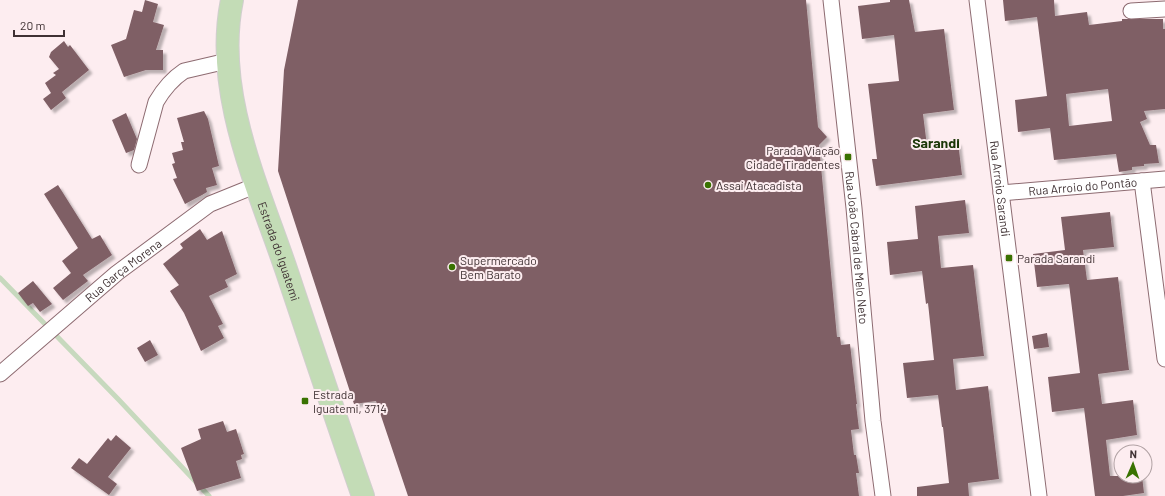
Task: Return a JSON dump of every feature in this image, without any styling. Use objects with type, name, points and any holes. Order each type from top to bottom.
[{"type":"main road","name":"Estrada do Iguatemi","points":[[232,0],[227,23],[227,61],[231,98],[257,184],[363,496]]},
{"type":"street","name":"Rua João Cabral de Melo Neto","points":[[831,0],[854,208],[873,420],[883,496]]},
{"type":"street","name":"Rua Arroio Sarandi","points":[[977,0],[1039,496]]},
{"type":"street","points":[[1131,11],[1165,9]]},
{"type":"street","points":[[139,165],[156,102],[161,93],[184,71],[227,61]]},
{"type":"street","name":"Rua Arroio do Pontão","points":[[1001,193],[1165,179]]},
{"type":"street","points":[[1142,181],[1165,359]]},
{"type":"street","name":"Rua Garça Morena","points":[[0,374],[117,273],[210,204],[257,184]]},
{"type":"building","points":[[145,0],[158,4],[153,22],[164,25],[156,50],[163,50],[163,70],[146,70],[124,77],[111,45],[126,39],[134,10],[142,12]]},
{"type":"building","points":[[298,0],[806,0],[818,127],[827,137],[819,145],[837,337],[840,337],[841,345],[850,344],[857,404],[859,429],[851,430],[854,455],[856,455],[859,473],[856,473],[859,496],[408,496],[376,401],[354,404],[278,171],[284,70]]},
{"type":"building","points":[[890,0],[909,0],[915,32],[944,29],[954,110],[923,114],[927,146],[958,142],[962,175],[876,186],[872,159],[877,159],[868,84],[899,81],[894,35],[862,39],[858,6],[890,2]]},
{"type":"building","points":[[1003,0],[1054,0],[1055,16],[1087,12],[1089,25],[1122,21],[1122,19],[1163,19],[1163,29],[1165,29],[1165,109],[1144,111],[1147,119],[1140,122],[1150,145],[1156,145],[1159,163],[1144,164],[1144,166],[1132,167],[1132,170],[1119,172],[1116,154],[1054,160],[1050,128],[1018,132],[1015,100],[1047,96],[1037,17],[1005,21]],"holes":[[[1108,89],[1112,121],[1069,126],[1066,94]]]},
{"type":"building","points":[[64,41],[68,47],[70,45],[89,70],[62,92],[66,98],[51,110],[43,99],[51,93],[45,83],[56,75],[53,73],[59,69],[49,57],[51,52]]},
{"type":"building","points":[[204,111],[208,119],[219,166],[212,168],[217,185],[206,188],[207,192],[185,204],[173,179],[177,178],[172,164],[175,163],[172,153],[183,150],[181,142],[184,142],[177,118]]},
{"type":"building","points":[[126,113],[137,139],[134,150],[126,153],[112,120]]},
{"type":"building","points":[[58,185],[92,239],[100,235],[112,255],[83,275],[88,281],[63,300],[53,288],[71,273],[62,261],[78,248],[44,194]]},
{"type":"building","points":[[965,200],[969,233],[938,236],[941,268],[973,265],[984,356],[953,359],[956,390],[988,386],[999,479],[968,483],[969,496],[917,496],[917,487],[949,483],[943,427],[938,395],[907,398],[903,363],[934,360],[928,303],[926,304],[922,271],[890,275],[887,242],[918,239],[915,206]]},
{"type":"building","points":[[1110,212],[1114,247],[1083,250],[1087,280],[1118,277],[1129,370],[1098,374],[1102,404],[1133,400],[1137,435],[1106,440],[1110,476],[1113,476],[1113,484],[1143,484],[1144,493],[1123,496],[1095,496],[1084,408],[1052,412],[1048,377],[1080,373],[1069,284],[1037,287],[1033,254],[1065,250],[1061,217]]},
{"type":"building","points":[[200,229],[207,240],[222,231],[237,274],[225,280],[228,287],[209,296],[223,324],[218,326],[224,338],[201,351],[184,313],[170,291],[179,285],[163,264],[183,248],[180,244]]},
{"type":"building","points":[[33,281],[52,304],[40,312],[33,303],[28,306],[18,293]]},
{"type":"building","points":[[1047,333],[1049,347],[1034,349],[1032,336]]},
{"type":"building","points":[[150,340],[158,355],[145,362],[137,348]]},
{"type":"building","points":[[223,421],[227,432],[236,429],[244,454],[241,455],[242,459],[236,461],[241,478],[197,491],[181,448],[201,439],[198,429]]},
{"type":"building","points":[[116,435],[131,448],[108,477],[117,484],[109,495],[71,468],[79,458],[87,464],[108,438],[111,441]]},
{"type":"waterway","points":[[0,278],[119,400],[209,496]]},
{"type":"place","name":"Parada Viação Cidade Tiradentes","points":[[848,157]]},
{"type":"place","name":"Assaí Atacadista","points":[[708,185]]},
{"type":"place","name":"Parada Sarandi","points":[[1009,258]]},
{"type":"place","name":"Supermercado Bem Barato","points":[[452,267]]},
{"type":"place","name":"Estrada Iguatemi, 3714","points":[[305,401]]},
{"type":"district","name":"Sarandi","points":[[936,142]]}]
